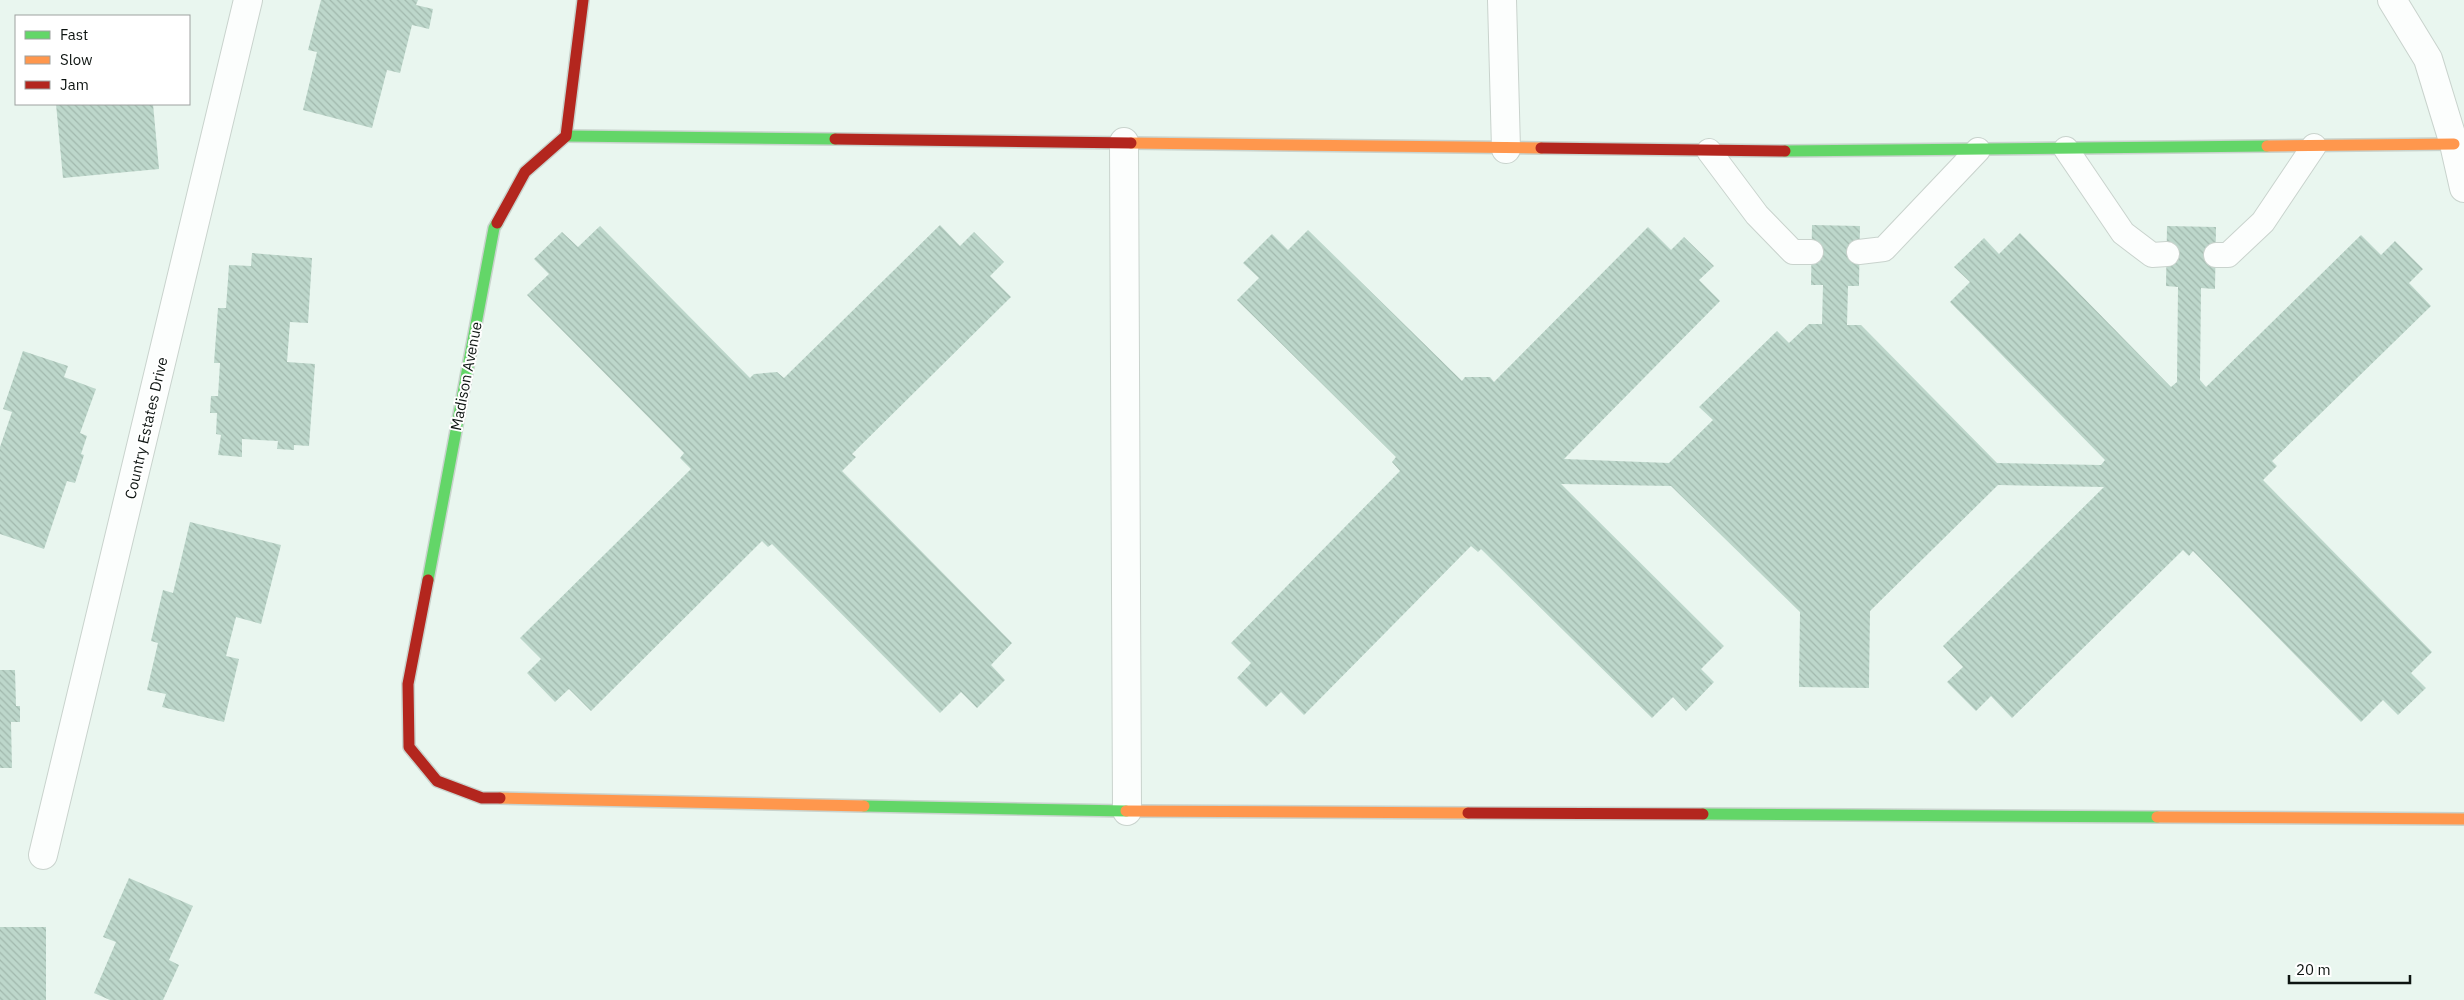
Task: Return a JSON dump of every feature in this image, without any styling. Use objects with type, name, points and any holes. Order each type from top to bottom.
[{"type":"street","name":"Country Estates Drive","points":[[43,855],[248,0]]},
{"type":"street","points":[[583,0],[566,136],[1709,151],[1978,150],[2454,144]]},
{"type":"street","points":[[1502,0],[1506,149]]},
{"type":"street","points":[[2392,0],[2428,59],[2454,144],[2464,188]]},
{"type":"street","name":"Madison Avenue","points":[[566,136],[525,172],[494,228],[408,684],[409,747],[437,782],[482,798],[1127,811],[2464,819]]},
{"type":"street","points":[[1124,142],[1127,811]]},
{"type":"lane","points":[[2216,256],[2228,255],[2263,222],[2314,146]]},
{"type":"lane","points":[[2066,149],[2124,233],[2152,254],[2166,254]]},
{"type":"lane","points":[[1859,252],[1884,249],[1978,150]]},
{"type":"lane","points":[[1709,151],[1757,216],[1793,252],[1811,252]]},
{"type":"building","points":[[321,0],[418,0],[416,5],[433,9],[429,29],[412,25],[400,73],[387,70],[372,128],[303,110],[317,52],[308,50]]},
{"type":"building","points":[[56,105],[153,105],[159,169],[63,178]]},
{"type":"building","points":[[940,225],[960,246],[974,232],[1004,262],[990,276],[1011,297],[852,454],[856,457],[842,471],[1012,643],[991,665],[1005,680],[977,708],[961,692],[940,713],[772,544],[768,547],[762,541],[591,711],[569,689],[555,702],[527,673],[541,659],[520,638],[691,469],[680,458],[684,453],[527,295],[549,274],[534,259],[562,232],[578,247],[600,226],[750,378],[754,374],[777,372],[784,378]]},
{"type":"building","points":[[1812,225],[1860,226],[1859,286],[1848,286],[1847,325],[1861,325],[1997,463],[2101,465],[2105,460],[1950,302],[1970,282],[1954,267],[1984,238],[1999,254],[2020,233],[2171,387],[2177,382],[2178,287],[2166,286],[2167,226],[2216,227],[2215,289],[2201,288],[2200,380],[2206,387],[2361,235],[2381,255],[2395,241],[2423,269],[2409,283],[2431,306],[2272,461],[2277,466],[2263,480],[2432,652],[2411,673],[2426,688],[2398,715],[2383,700],[2361,722],[2193,551],[2189,556],[2183,550],[2012,718],[1991,696],[1976,711],[1947,682],[1963,667],[1943,646],[2104,487],[1998,485],[1870,611],[1869,688],[1799,687],[1800,612],[1671,486],[1561,484],[1724,646],[1701,669],[1714,682],[1686,711],[1673,697],[1652,718],[1481,549],[1478,552],[1471,546],[1304,715],[1281,692],[1266,707],[1237,678],[1251,663],[1231,643],[1400,471],[1392,462],[1396,457],[1237,300],[1259,278],[1243,263],[1272,234],[1288,250],[1308,230],[1462,381],[1465,377],[1490,377],[1494,382],[1648,227],[1671,250],[1684,237],[1714,266],[1699,280],[1720,301],[1564,459],[1669,463],[1713,420],[1699,407],[1777,331],[1789,343],[1809,324],[1822,324],[1823,285],[1811,285]]},
{"type":"building","points":[[252,253],[312,258],[308,323],[290,322],[287,362],[315,364],[309,446],[294,445],[294,450],[277,449],[278,441],[242,439],[242,457],[218,455],[221,435],[216,434],[217,413],[210,413],[211,396],[218,396],[220,363],[214,363],[218,308],[226,308],[229,265],[251,266]]},
{"type":"building","points":[[23,351],[68,366],[64,377],[96,389],[80,433],[87,436],[81,454],[84,455],[75,483],[67,481],[44,549],[0,534],[0,447],[12,412],[3,409]]},
{"type":"building","points":[[190,522],[281,545],[261,624],[236,617],[226,656],[239,659],[224,722],[162,707],[166,694],[147,690],[158,643],[151,641],[163,590],[173,593]]},
{"type":"building","points":[[0,670],[15,670],[16,706],[20,706],[20,722],[11,722],[12,768],[0,768]]},
{"type":"building","points":[[129,878],[193,906],[169,960],[179,965],[163,1000],[110,1000],[94,993],[116,942],[103,937]]},
{"type":"building","points":[[0,927],[46,927],[46,1000],[0,1000]]},
{"type":"traffic: fast","points":[[566,136],[835,139]]},
{"type":"traffic: fast","points":[[1785,151],[2267,146]]},
{"type":"traffic: fast","points":[[428,580],[494,228],[497,223]]},
{"type":"traffic: fast","points":[[864,806],[1126,811]]},
{"type":"traffic: fast","points":[[1703,814],[2157,817]]},
{"type":"traffic: slow","points":[[1131,143],[1541,148]]},
{"type":"traffic: slow","points":[[2267,146],[2454,144]]},
{"type":"traffic: slow","points":[[500,798],[864,806]]},
{"type":"traffic: slow","points":[[1126,811],[1468,813]]},
{"type":"traffic: slow","points":[[2157,817],[2464,819]]},
{"type":"traffic: jam","points":[[497,223],[525,172],[566,136],[583,0]]},
{"type":"traffic: jam","points":[[835,139],[1131,143]]},
{"type":"traffic: jam","points":[[1541,148],[1785,151]]},
{"type":"traffic: jam","points":[[428,580],[408,684],[409,747],[437,781],[482,798],[500,798]]},
{"type":"traffic: jam","points":[[1468,813],[1703,814]]}]
